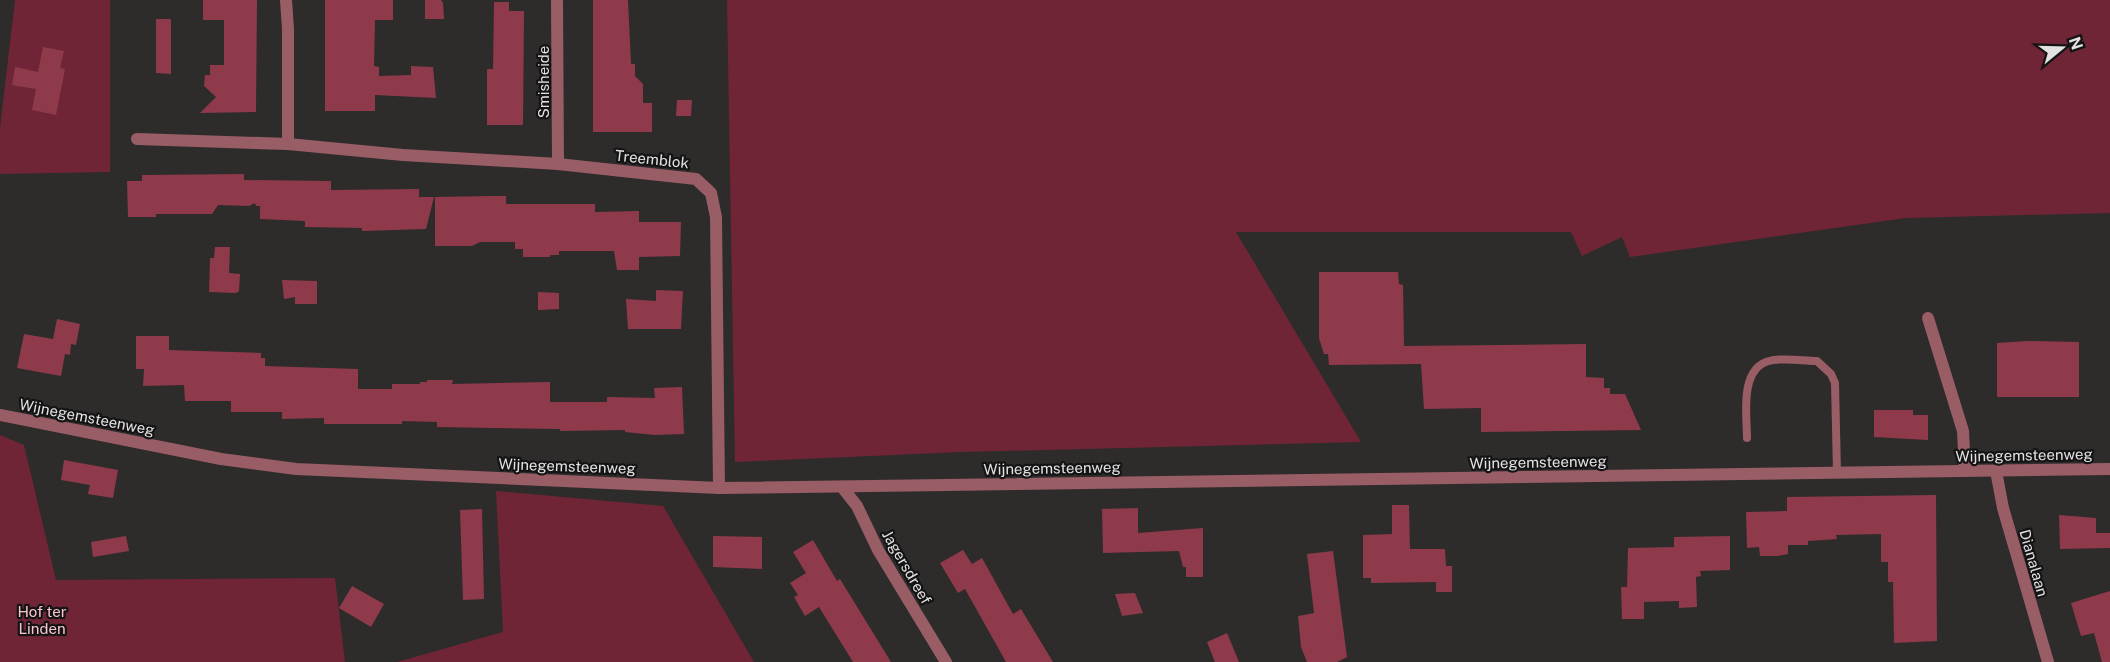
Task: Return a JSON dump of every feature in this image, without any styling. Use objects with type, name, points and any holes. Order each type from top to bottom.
[{"type":"street","points":[[286,0],[288,144]]},
{"type":"street","name":"Smisheide","points":[[557,0],[558,164]]},
{"type":"street","name":"Treemblok","points":[[137,139],[288,144],[403,155],[558,164],[696,179],[711,193],[716,217],[719,488]]},
{"type":"street","points":[[1928,318],[1963,431],[1965,471]]},
{"type":"street","name":"Wijnegemsteenweg","points":[[0,415],[220,459],[296,469],[719,488],[2110,469]]},
{"type":"street","name":"Dianalaan","points":[[1996,471],[2002,507],[2048,662]]},
{"type":"street","name":"Jagersdreef","points":[[842,487],[857,506],[879,550],[946,662]]},
{"type":"lane","points":[[1747,438],[1746,391],[1755,372],[1769,361],[1817,361],[1832,374],[1835,383],[1837,473]]},
{"type":"green space","points":[[15,0],[110,0],[110,172],[0,174],[0,128]]},
{"type":"green space","points":[[727,0],[2110,0],[2110,213],[1906,218],[1630,257],[1622,237],[1582,256],[1571,232],[1236,232],[1361,442],[961,452],[735,462]]},
{"type":"green space","name":"Hof ter Linden","points":[[0,435],[24,445],[56,580],[335,578],[345,662],[0,662]]},
{"type":"green space","points":[[496,491],[663,506],[754,662],[397,662],[503,632]]},
{"type":"building","points":[[203,0],[257,0],[256,112],[200,113],[216,97],[204,86],[205,75],[210,75],[210,65],[224,65],[224,20],[203,20]]},
{"type":"building","points":[[325,0],[393,0],[393,20],[375,20],[374,66],[379,67],[379,76],[411,75],[411,66],[433,67],[436,98],[375,95],[375,111],[325,111]]},
{"type":"building","points":[[425,0],[441,0],[444,19],[425,19]]},
{"type":"building","points":[[593,0],[628,0],[631,64],[635,64],[635,76],[643,84],[643,103],[652,103],[652,132],[593,132]]},
{"type":"building","points":[[494,2],[509,2],[509,11],[524,11],[523,125],[487,125],[487,69],[493,69]]},
{"type":"building","points":[[156,19],[171,19],[171,74],[156,73]]},
{"type":"building","points":[[43,47],[64,51],[60,68],[65,69],[56,115],[32,110],[36,89],[12,85],[15,67],[38,72]]},
{"type":"building","points":[[677,100],[692,100],[691,116],[676,116]]},
{"type":"building","points":[[244,174],[244,180],[331,181],[331,190],[419,189],[419,197],[434,197],[426,229],[362,231],[362,228],[305,227],[305,221],[260,219],[260,206],[256,206],[255,203],[249,206],[218,205],[212,214],[156,214],[156,217],[128,217],[127,181],[142,181],[142,175]]},
{"type":"building","points":[[506,196],[506,204],[595,204],[595,212],[639,211],[639,222],[681,222],[680,256],[639,257],[639,270],[617,270],[614,251],[559,251],[559,255],[550,255],[550,257],[523,257],[523,249],[515,249],[515,242],[480,242],[472,246],[435,246],[435,197]]},
{"type":"building","points":[[215,247],[230,247],[229,273],[240,274],[239,291],[236,293],[209,292],[210,258],[214,258]]},
{"type":"building","points":[[1319,272],[1398,272],[1399,284],[1403,285],[1404,346],[1586,344],[1586,377],[1604,378],[1604,388],[1610,388],[1610,394],[1625,394],[1641,430],[1481,432],[1481,408],[1424,409],[1421,364],[1329,365],[1328,354],[1324,354],[1319,338]]},
{"type":"building","points":[[282,280],[317,281],[317,304],[295,304],[295,297],[284,299]]},
{"type":"building","points":[[656,290],[683,291],[681,329],[628,329],[626,299],[656,301]]},
{"type":"building","points":[[538,292],[559,293],[559,309],[538,310]]},
{"type":"building","points":[[57,319],[80,324],[76,345],[71,344],[70,355],[65,354],[61,376],[17,368],[24,334],[53,339]]},
{"type":"building","points":[[136,336],[169,336],[169,350],[261,353],[261,358],[265,358],[265,366],[358,369],[358,389],[392,389],[392,384],[420,384],[427,380],[453,380],[452,384],[550,382],[550,402],[607,402],[607,397],[655,398],[654,388],[682,387],[684,434],[655,435],[625,432],[625,430],[560,431],[560,429],[437,427],[437,422],[402,421],[402,424],[324,424],[324,418],[282,419],[282,412],[231,412],[231,401],[185,401],[184,385],[143,386],[144,369],[136,369]]},
{"type":"building","points":[[2079,342],[2079,397],[1997,397],[1997,343]]},
{"type":"building","points":[[1874,410],[1913,410],[1913,415],[1928,415],[1928,440],[1874,437]]},
{"type":"building","points":[[64,460],[118,470],[113,498],[88,494],[90,485],[61,480]]},
{"type":"building","points":[[1936,495],[1937,641],[1894,643],[1893,582],[1888,582],[1888,562],[1881,562],[1881,534],[1836,535],[1837,539],[1808,541],[1808,545],[1788,545],[1788,554],[1778,556],[1760,556],[1759,547],[1747,548],[1746,512],[1787,511],[1787,497]]},
{"type":"building","points":[[1392,505],[1409,505],[1410,549],[1445,549],[1446,566],[1452,566],[1452,592],[1436,592],[1436,582],[1371,583],[1371,578],[1363,578],[1363,535],[1392,534]]},
{"type":"building","points":[[1138,508],[1138,533],[1203,528],[1203,577],[1186,577],[1186,567],[1183,567],[1179,551],[1103,553],[1102,509]]},
{"type":"building","points":[[482,509],[484,599],[463,600],[460,510]]},
{"type":"building","points":[[2059,515],[2096,518],[2096,533],[2110,533],[2110,548],[2060,549]]},
{"type":"building","points":[[126,536],[129,551],[93,557],[91,542]]},
{"type":"building","points":[[713,536],[762,537],[762,569],[713,567]]},
{"type":"building","points":[[1730,536],[1730,570],[1700,571],[1701,576],[1696,577],[1697,607],[1679,608],[1679,601],[1644,602],[1644,619],[1622,619],[1621,587],[1627,587],[1628,548],[1674,547],[1674,537]]},
{"type":"building","points":[[813,540],[837,581],[840,579],[891,662],[853,662],[819,607],[805,616],[794,597],[798,595],[790,583],[806,573],[793,552]]},
{"type":"building","points":[[963,550],[972,564],[982,558],[1013,614],[1021,609],[1053,662],[1006,662],[965,589],[958,593],[940,563]]},
{"type":"building","points":[[1333,551],[1347,657],[1337,662],[1307,662],[1301,647],[1298,616],[1314,613],[1307,554]]},
{"type":"building","points":[[352,586],[384,604],[371,627],[339,608]]},
{"type":"building","points":[[2110,591],[2110,662],[2102,662],[2094,633],[2081,636],[2071,603]]},
{"type":"building","points":[[1135,593],[1143,613],[1122,616],[1115,594]]},
{"type":"building","points":[[1227,633],[1239,662],[1215,662],[1207,642]]}]
